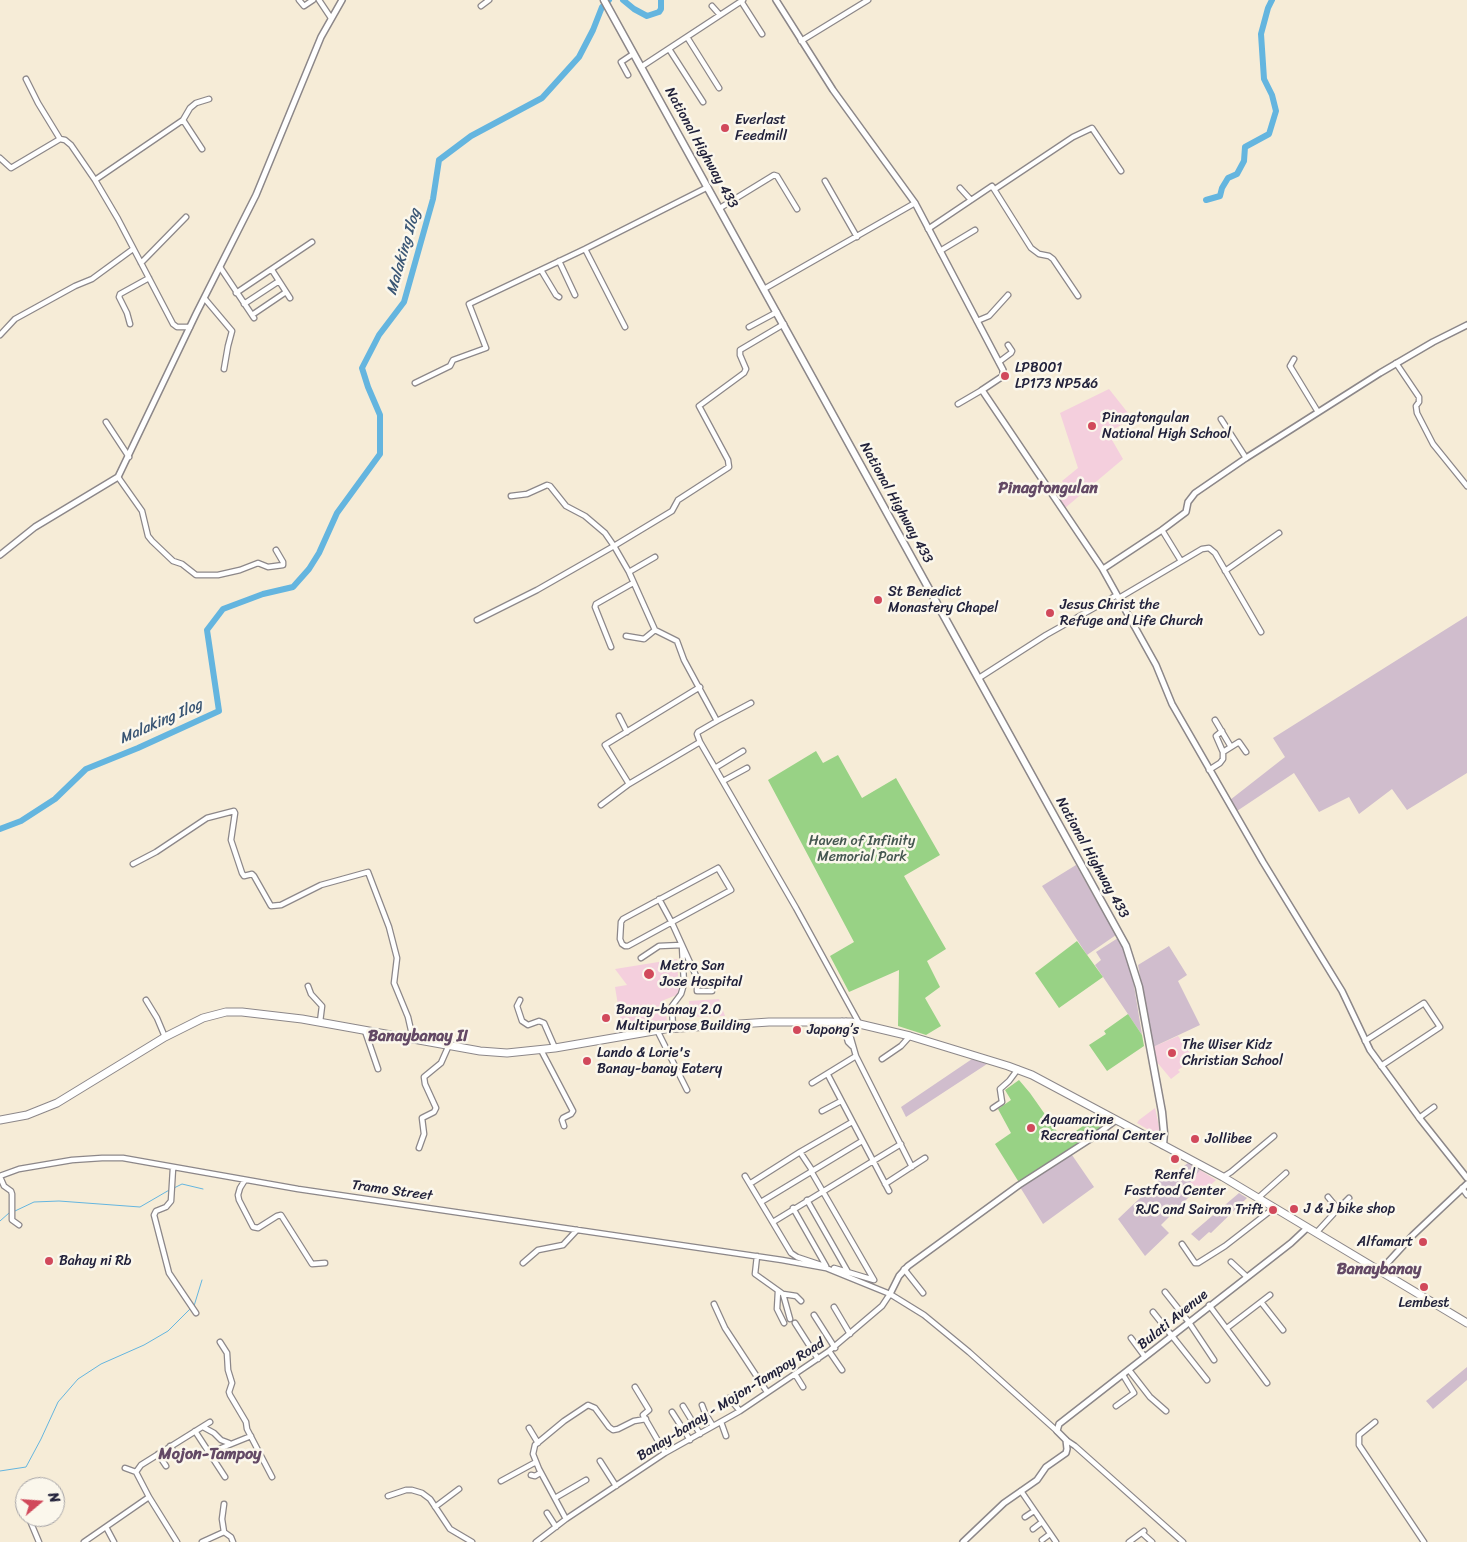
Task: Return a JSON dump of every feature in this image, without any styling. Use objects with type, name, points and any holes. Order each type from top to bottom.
[{"type":"highway","points":[[0,1120],[27,1115],[56,1103],[165,1037],[203,1018],[226,1012],[242,1012],[320,1022],[480,1051],[507,1053],[555,1048],[657,1030],[769,1022],[844,1021],[859,1023],[910,1036],[1018,1069],[1061,1090],[1223,1177],[1467,1323]]},
{"type":"main road","name":"National Highway 433","points":[[604,0],[1126,946],[1139,987],[1162,1112],[1163,1144]]},
{"type":"street","points":[[299,0],[304,6],[313,0]]},
{"type":"street","points":[[318,0],[331,18]]},
{"type":"street","points":[[0,555],[34,527],[118,477],[129,458],[190,327],[256,195],[320,39],[342,0]]},
{"type":"street","points":[[481,6],[489,0]]},
{"type":"street","points":[[641,67],[742,0],[762,34]]},
{"type":"street","points":[[776,0],[833,90],[915,203],[1004,372],[1003,376],[958,404]]},
{"type":"street","points":[[801,41],[868,0]]},
{"type":"street","points":[[712,6],[720,15]]},
{"type":"street","points":[[687,37],[719,88]]},
{"type":"street","points":[[669,49],[703,102]]},
{"type":"street","points":[[628,75],[621,62],[633,54]]},
{"type":"street","points":[[26,79],[60,139],[65,140],[71,145],[95,180],[173,324],[177,327],[190,327]]},
{"type":"street","points":[[95,180],[183,120],[190,108],[196,103],[209,99]]},
{"type":"street","points":[[183,120],[202,149]]},
{"type":"street","points":[[995,189],[1059,145],[1092,128],[1121,171]]},
{"type":"street","points":[[0,158],[11,168],[60,139]]},
{"type":"street","points":[[720,208],[774,175],[777,176],[797,209]]},
{"type":"street","points":[[825,181],[857,237]]},
{"type":"street","points":[[928,229],[991,186],[995,189],[1031,248],[1037,253],[1053,259],[1078,296]]},
{"type":"street","points":[[415,383],[450,366],[453,360],[486,348],[469,304],[585,249],[708,187]]},
{"type":"street","points":[[960,188],[971,200]]},
{"type":"street","points":[[764,289],[915,203]]},
{"type":"street","points":[[141,263],[186,217]]},
{"type":"street","points":[[940,251],[975,230]]},
{"type":"street","points":[[236,293],[312,242]]},
{"type":"street","points":[[0,335],[15,319],[92,278],[133,249]]},
{"type":"street","points":[[585,249],[625,327]]},
{"type":"street","points":[[559,261],[575,295]]},
{"type":"street","points":[[220,268],[253,317],[286,292]]},
{"type":"street","points":[[272,270],[290,298]]},
{"type":"street","points":[[541,270],[559,297]]},
{"type":"street","points":[[130,324],[119,297],[120,294],[149,278]]},
{"type":"street","points":[[244,304],[279,281]]},
{"type":"street","points":[[977,321],[989,316],[1008,295]]},
{"type":"street","points":[[205,299],[232,331],[224,369]]},
{"type":"street","points":[[749,327],[777,312]]},
{"type":"street","points":[[477,620],[536,590],[672,511],[678,500],[729,467],[728,460],[699,406],[744,373],[746,369],[740,355],[740,350],[784,324]]},
{"type":"street","points":[[1103,569],[1186,512],[1188,502],[1195,493],[1246,458],[1396,363],[1467,325]]},
{"type":"street","points":[[999,362],[1011,353],[1012,351],[1008,345]]},
{"type":"street","points":[[1294,359],[1290,366],[1318,412]]},
{"type":"street","points":[[1396,363],[1419,397],[1416,406],[1417,413],[1433,444],[1467,486]]},
{"type":"street","points":[[982,390],[1103,569],[1156,665],[1172,704],[1263,862],[1342,990],[1365,1041],[1419,1118],[1467,1178]]},
{"type":"street","points":[[1220,419],[1246,458]]},
{"type":"street","points":[[106,422],[129,458]]},
{"type":"street","points":[[118,477],[142,511],[148,536],[173,561],[182,564],[196,575],[225,573],[258,563],[268,567],[283,565],[276,550]]},
{"type":"street","points":[[511,496],[527,494],[547,485],[550,486],[566,506],[585,516],[605,533],[629,572],[655,630],[677,641],[684,660],[718,721]]},
{"type":"street","points":[[1162,530],[1181,560]]},
{"type":"street","points":[[1225,571],[1279,533]]},
{"type":"street","points":[[979,678],[1046,635],[1202,548],[1209,548],[1215,553],[1261,632]]},
{"type":"street","points":[[629,572],[654,557]]},
{"type":"street","points":[[611,647],[595,607],[596,604],[633,583]]},
{"type":"street","points":[[626,636],[643,640],[655,630]]},
{"type":"street","points":[[629,784],[605,745],[700,688]]},
{"type":"street","points":[[752,702],[697,734],[859,1023]]},
{"type":"street","points":[[619,716],[627,732]]},
{"type":"street","points":[[1215,720],[1231,747]]},
{"type":"street","points":[[1209,770],[1223,759],[1223,752],[1216,736],[1222,731]]},
{"type":"street","points":[[601,805],[629,784],[700,742]]},
{"type":"street","points":[[1223,752],[1239,742],[1246,752]]},
{"type":"street","points":[[715,768],[743,751]]},
{"type":"street","points":[[723,781],[747,768]]},
{"type":"street","points":[[133,864],[156,852],[207,818],[234,811],[231,840],[242,873],[244,876],[252,874],[254,876],[271,906],[281,904],[321,885],[368,872],[390,927],[397,958],[394,983],[408,1017],[413,1039]]},
{"type":"street","points":[[718,868],[731,890],[628,946],[622,944],[620,938],[622,920],[659,900],[718,868]]},
{"type":"street","points":[[659,900],[682,944],[697,980],[697,991],[712,991]]},
{"type":"street","points":[[640,958],[659,946],[682,944]]},
{"type":"street","points":[[673,1029],[672,1006],[681,994],[684,984],[682,944]]},
{"type":"street","points":[[308,986],[311,994],[322,1006],[320,1022]]},
{"type":"street","points":[[146,1000],[157,1018],[165,1037]]},
{"type":"street","points":[[520,1000],[517,1006],[522,1021],[528,1025],[539,1021],[544,1023],[555,1048]]},
{"type":"street","points":[[1365,1041],[1424,1003],[1440,1027],[1381,1066]]},
{"type":"street","points":[[844,1021],[848,1038],[856,1056],[912,1167]]},
{"type":"street","points":[[365,1030],[378,1069]]},
{"type":"street","points":[[657,1030],[687,1090]]},
{"type":"street","points":[[882,1059],[901,1046],[910,1036]]},
{"type":"street","points":[[419,1148],[424,1134],[422,1118],[434,1112],[436,1108],[425,1084],[424,1077],[441,1063],[449,1045]]},
{"type":"street","points":[[541,1050],[573,1111],[563,1118],[564,1126]]},
{"type":"street","points":[[812,1083],[856,1056]]},
{"type":"street","points":[[993,1108],[1002,1102],[1000,1089],[1015,1075],[1018,1069]]},
{"type":"street","points":[[828,1074],[889,1191]]},
{"type":"street","points":[[822,1111],[841,1101]]},
{"type":"street","points":[[1419,1118],[1434,1107]]},
{"type":"street","name":"Banay-banay - Mojon-Tampoy Road","points":[[536,1542],[566,1519],[666,1453],[740,1411],[830,1352],[882,1306],[904,1270],[1019,1185],[1116,1120]]},
{"type":"street","points":[[750,1183],[852,1122]]},
{"type":"street","points":[[1223,1177],[1274,1136]]},
{"type":"street","points":[[761,1202],[862,1141]]},
{"type":"street","points":[[773,1222],[793,1208],[901,1144]]},
{"type":"street","points":[[745,1176],[791,1253],[797,1257],[874,1280],[800,1152]]},
{"type":"street","name":"Tramo Street","points":[[0,1176],[19,1169],[54,1163],[102,1158],[139,1161],[245,1180],[757,1256],[826,1268],[890,1294],[938,1325],[1057,1432]]},
{"type":"street","points":[[885,1184],[925,1158]]},
{"type":"street","points":[[173,1168],[172,1201],[166,1207],[156,1211],[154,1215],[169,1273],[196,1313]]},
{"type":"street","points":[[1258,1198],[1286,1173]]},
{"type":"street","points":[[0,1176],[4,1186],[11,1191],[12,1220],[19,1225]]},
{"type":"street","points":[[245,1180],[238,1195],[253,1227],[258,1228],[277,1216],[282,1215],[312,1264],[325,1263]]},
{"type":"street","points":[[1466,1185],[1467,1195]]},
{"type":"street","points":[[1380,1271],[1413,1235],[1466,1185]]},
{"type":"street","points":[[1328,1197],[1338,1209]]},
{"type":"street","points":[[1316,1233],[1349,1198]]},
{"type":"street","points":[[807,1200],[848,1272]]},
{"type":"street","points":[[793,1208],[826,1266]]},
{"type":"street","points":[[1182,1244],[1195,1263],[1198,1263],[1225,1246],[1274,1208]]},
{"type":"street","name":"Bulati Avenue","points":[[1057,1432],[1059,1424],[1308,1228]]},
{"type":"street","points":[[523,1263],[538,1250],[563,1245],[577,1230]]},
{"type":"street","points":[[757,1256],[755,1274],[783,1294],[796,1296],[801,1301]]},
{"type":"street","points":[[1232,1262],[1246,1276]]},
{"type":"street","points":[[904,1270],[923,1293]]},
{"type":"street","points":[[778,1291],[778,1309],[784,1323]]},
{"type":"street","points":[[1164,1292],[1188,1321],[1214,1360]]},
{"type":"street","points":[[783,1294],[790,1319]]},
{"type":"street","points":[[1227,1328],[1270,1295]]},
{"type":"street","points":[[1261,1302],[1283,1330]]},
{"type":"street","points":[[714,1304],[725,1328],[767,1392]]},
{"type":"street","points":[[1210,1305],[1267,1383]]},
{"type":"street","points":[[834,1307],[850,1334]]},
{"type":"street","points":[[1153,1312],[1207,1380]]},
{"type":"street","points":[[814,1315],[835,1348]]},
{"type":"street","points":[[795,1323],[818,1359]]},
{"type":"street","points":[[1131,1338],[1145,1357]]},
{"type":"street","points":[[220,1342],[227,1353],[228,1370],[232,1383],[229,1392],[246,1422],[247,1429],[272,1477]]},
{"type":"street","points":[[830,1352],[842,1370]]},
{"type":"street","points":[[1130,1370],[1150,1397],[1166,1411]]},
{"type":"street","points":[[795,1374],[803,1387]]},
{"type":"street","points":[[1116,1406],[1134,1393],[1123,1375]]},
{"type":"street","points":[[635,1387],[648,1409],[643,1414],[666,1453]]},
{"type":"street","points":[[729,1398],[740,1411]]},
{"type":"street","points":[[566,1519],[540,1472],[533,1449],[564,1421],[588,1405],[595,1408],[613,1430],[634,1421],[646,1419]]},
{"type":"street","points":[[702,1405],[713,1426]]},
{"type":"street","points":[[683,1406],[700,1434]]},
{"type":"street","points":[[672,1412],[690,1440]]},
{"type":"street","points":[[136,1472],[141,1465],[210,1422]]},
{"type":"street","points":[[721,1422],[726,1436]]},
{"type":"street","points":[[1375,1422],[1359,1435],[1359,1445],[1424,1542]]},
{"type":"street","points":[[203,1426],[214,1432],[221,1440],[229,1443]]},
{"type":"street","points":[[529,1428],[538,1443]]},
{"type":"street","points":[[195,1431],[224,1477]]},
{"type":"street","points":[[1057,1432],[1076,1446],[1183,1542]]},
{"type":"street","points":[[209,1453],[251,1436]]},
{"type":"street","points":[[963,1542],[1004,1503],[1037,1480],[1046,1467],[1066,1452],[1066,1440]]},
{"type":"street","points":[[170,1446],[179,1459]]},
{"type":"street","points":[[158,1454],[166,1466]]},
{"type":"street","points":[[600,1461],[616,1486]]},
{"type":"street","points":[[501,1481],[536,1462]]},
{"type":"street","points":[[125,1468],[136,1472],[149,1498],[177,1542]]},
{"type":"street","points":[[531,1474],[534,1476],[540,1472]]},
{"type":"street","points":[[555,1498],[586,1480]]},
{"type":"street","points":[[388,1496],[406,1490],[412,1490],[425,1495],[450,1529],[472,1542]]},
{"type":"street","points":[[435,1507],[459,1490]]},
{"type":"street","points":[[1021,1492],[1056,1542]]},
{"type":"street","points":[[84,1542],[149,1498]]},
{"type":"street","points":[[224,1504],[222,1519],[224,1532],[233,1542]]},
{"type":"street","points":[[1025,1517],[1034,1511]]},
{"type":"street","points":[[547,1513],[556,1527]]},
{"type":"street","points":[[1033,1529],[1042,1522]]},
{"type":"street","points":[[33,1527],[39,1542]]},
{"type":"street","points":[[106,1527],[114,1542]]},
{"type":"street","points":[[202,1542],[224,1532]]},
{"type":"street","points":[[1129,1542],[1143,1532],[1152,1542]]},
{"type":"street","points":[[1042,1540],[1050,1534]]},
{"type":"shaded area","points":[[1109,389],[1132,418],[1108,433],[1123,459],[1065,508],[1055,494],[1065,485],[1062,481],[1078,468],[1060,413]]},
{"type":"shaded area","points":[[1467,616],[1467,773],[1407,810],[1392,789],[1359,814],[1349,797],[1319,812],[1294,773],[1237,811],[1230,800],[1285,757],[1273,738]]},
{"type":"shaded area","points":[[1076,865],[1116,935],[1087,955],[1042,886]]},
{"type":"shaded area","points":[[1118,938],[1131,967],[1142,1035],[1095,965],[1101,960],[1096,952]]},
{"type":"shaded area","points":[[1169,946],[1187,975],[1178,981],[1200,1025],[1153,1047],[1138,965]]},
{"type":"shaded area","points":[[677,959],[679,994],[664,1000],[667,1021],[622,1029],[615,987],[627,985],[615,969]]},
{"type":"shaded area","points":[[719,999],[725,1016],[689,1017],[689,1001]]},
{"type":"shaded area","name":"The Wiser Kidz Christian School","points":[[1178,1036],[1194,1059],[1178,1070],[1180,1072],[1171,1079],[1156,1061],[1153,1047]]},
{"type":"shaded area","points":[[972,1059],[987,1064],[906,1117],[901,1107]]},
{"type":"shaded area","points":[[1155,1108],[1160,1131],[1160,1134],[1157,1135],[1137,1123]]},
{"type":"shaded area","points":[[1072,1155],[1094,1187],[1043,1224],[1020,1187]]},
{"type":"shaded area","points":[[1188,1163],[1200,1170],[1185,1189],[1191,1195],[1161,1225],[1169,1233],[1145,1256],[1118,1219],[1161,1178],[1164,1180]]},
{"type":"shaded area","points":[[1200,1170],[1216,1180],[1201,1194],[1187,1186]]},
{"type":"shaded area","points":[[1239,1193],[1247,1198],[1211,1233],[1209,1232],[1199,1241],[1191,1234]]},
{"type":"shaded area","points":[[1467,1367],[1467,1380],[1433,1409],[1426,1401]]},
{"type":"green space","name":"Haven of Infinity Memorial Park","points":[[816,751],[823,763],[838,755],[862,798],[896,778],[940,855],[904,876],[946,949],[927,961],[940,987],[925,998],[941,1026],[926,1035],[898,1026],[899,970],[849,992],[830,956],[854,942],[768,780]]},
{"type":"green space","points":[[1077,941],[1103,977],[1059,1008],[1035,973]]},
{"type":"green space","points":[[1128,1014],[1142,1035],[1144,1046],[1107,1071],[1089,1045],[1106,1034],[1104,1031]]},
{"type":"green space","name":"Aquamarine Recreational Center","points":[[1019,1080],[1063,1140],[1099,1115],[1111,1122],[1020,1184],[995,1144],[1011,1133],[998,1109],[1011,1100],[1005,1090]]},
{"type":"waterway","name":"Malaking Ilog","points":[[0,829],[21,821],[55,799],[86,769],[138,748],[219,711],[207,630],[223,609],[263,594],[293,587],[309,569],[319,553],[337,513],[380,454],[380,415],[362,368],[379,335],[404,302],[433,199],[439,160],[471,136],[542,98],[579,57],[602,7],[609,0]]},
{"type":"waterway","points":[[623,0],[647,16],[659,12],[661,0]]},
{"type":"waterway","points":[[1206,200],[1220,196],[1228,178],[1237,174],[1244,161],[1245,147],[1269,134],[1276,111],[1272,95],[1264,79],[1261,34],[1272,0]]},
{"type":"waterway","points":[[174,1188],[182,1184],[203,1189]]},
{"type":"waterway","points":[[15,1211],[34,1202],[59,1201],[140,1207],[171,1189]]},
{"type":"waterway","points":[[0,1221],[9,1213]]},
{"type":"waterway","points":[[194,1306],[202,1280]]},
{"type":"waterway","points":[[0,1471],[26,1467],[58,1402],[78,1379],[101,1364],[144,1345],[168,1331],[191,1308]]},
{"type":"place","name":"Everlast Feedmill","points":[[725,128]]},
{"type":"place","name":"LPB001 LP173 NP5&6","points":[[1005,376]]},
{"type":"place","name":"Pinagtongulan National High School","points":[[1092,426]]},
{"type":"place","name":"St Benedict Monastery Chapel","points":[[878,600]]},
{"type":"place","name":"Jesus Christ the Refuge and Life Church","points":[[1050,613]]},
{"type":"place","name":"Metro San Jose Hospital","points":[[649,974]]},
{"type":"place","name":"Banay-banay 2.0 Multipurpose Building","points":[[606,1018]]},
{"type":"place","name":"Japong’s","points":[[797,1030]]},
{"type":"place","name":"The Wiser Kidz Christian School","points":[[1172,1053]]},
{"type":"place","name":"Lando & Lorie's Banay-banay Eatery","points":[[587,1061]]},
{"type":"place","name":"Aquamarine Recreational Center","points":[[1031,1128]]},
{"type":"place","name":"Jollibee","points":[[1195,1139]]},
{"type":"place","name":"Renfel Fastfood Center","points":[[1175,1159]]},
{"type":"place","name":"J & J bike shop","points":[[1294,1209]]},
{"type":"place","name":"RJC and Sairom Trift","points":[[1273,1210]]},
{"type":"place","name":"Alfamart","points":[[1423,1242]]},
{"type":"place","name":"Bahay ni Rb","points":[[49,1261]]},
{"type":"place","name":"Lembest","points":[[1424,1287]]},
{"type":"district","name":"Pinagtongulan","points":[[1048,489]]},
{"type":"district","name":"Banaybanay II","points":[[418,1037]]},
{"type":"district","name":"Banaybanay","points":[[1379,1270]]},
{"type":"district","name":"Mojon-Tampoy","points":[[210,1455]]}]
